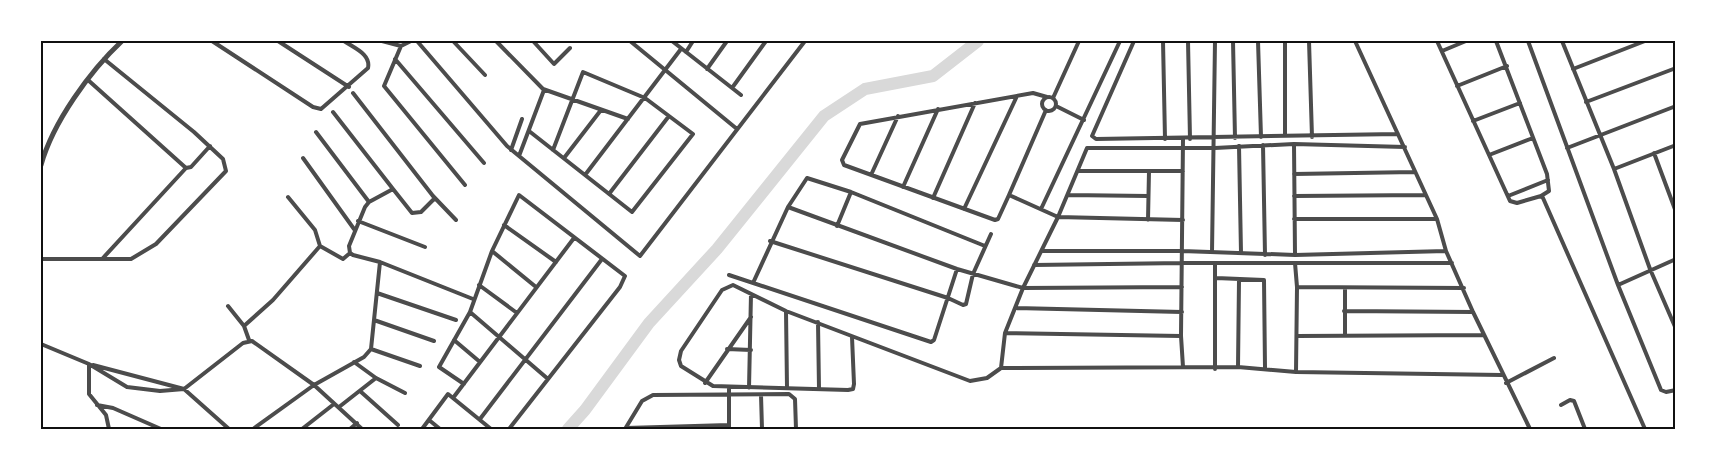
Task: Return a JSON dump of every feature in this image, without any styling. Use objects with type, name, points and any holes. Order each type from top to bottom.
[{"type":"street","points":[[41,165],[54,134],[88,80],[104,59],[122,41]]},
{"type":"street","points":[[212,41],[317,108],[326,107],[368,68],[369,63],[365,55],[344,41]]},
{"type":"street","points":[[278,41],[349,87]]},
{"type":"street","points":[[382,41],[401,46]]},
{"type":"street","points":[[411,41],[401,46],[385,82],[386,90],[465,185]]},
{"type":"street","points":[[417,41],[511,150],[640,256],[805,41]]},
{"type":"street","points":[[453,41],[485,75]]},
{"type":"street","points":[[496,41],[543,89],[628,119]]},
{"type":"street","points":[[533,41],[554,64],[570,48]]},
{"type":"street","points":[[630,41],[737,129]]},
{"type":"street","points":[[672,41],[741,95]]},
{"type":"street","points":[[686,52],[693,41]]},
{"type":"street","points":[[708,69],[727,41]]},
{"type":"street","points":[[732,88],[766,41]]},
{"type":"street","points":[[1079,41],[1053,98],[1056,106],[1084,120]]},
{"type":"street","points":[[1042,210],[1120,41]]},
{"type":"street","points":[[1134,41],[1092,136],[1096,139],[1312,137],[1398,134]]},
{"type":"street","points":[[1163,41],[1165,139]]},
{"type":"street","points":[[1188,41],[1190,139]]},
{"type":"street","points":[[1212,252],[1215,148],[1215,41]]},
{"type":"street","points":[[1233,41],[1235,138]]},
{"type":"street","points":[[1258,41],[1261,137]]},
{"type":"street","points":[[1284,41],[1285,136]]},
{"type":"street","points":[[1309,41],[1312,137]]},
{"type":"street","points":[[1355,41],[1437,218],[1446,251],[1473,312],[1502,375],[1530,429]]},
{"type":"street","points":[[1437,41],[1508,196],[1511,202],[1515,204],[1541,196],[1548,190],[1548,180],[1507,66],[1496,41]]},
{"type":"street","points":[[1442,51],[1466,41]]},
{"type":"street","points":[[1528,41],[1618,285],[1661,390],[1666,392],[1676,390]]},
{"type":"street","points":[[1562,41],[1614,169],[1650,270],[1676,329]]},
{"type":"street","points":[[1573,69],[1645,41]]},
{"type":"street","points":[[585,175],[681,49]]},
{"type":"street","points":[[41,259],[132,259],[147,251],[226,171],[226,164],[210,146],[181,120],[104,59]]},
{"type":"street","points":[[395,59],[484,163]]},
{"type":"street","points":[[1457,86],[1507,66]]},
{"type":"street","points":[[1586,102],[1676,68]]},
{"type":"street","points":[[529,131],[553,150],[564,158],[632,212],[693,134],[645,98],[582,72],[553,150]]},
{"type":"street","points":[[88,80],[186,168]]},
{"type":"street","points":[[519,156],[543,89]]},
{"type":"street","points":[[354,93],[435,198],[456,220]]},
{"type":"street","points":[[1046,110],[996,220],[842,163],[857,128],[867,122],[1036,93],[1053,98]]},
{"type":"street","points":[[964,209],[1017,96]]},
{"type":"street","points":[[1046,110],[1042,103],[1047,97]]},
{"type":"street","points":[[933,198],[975,103]]},
{"type":"street","points":[[1473,121],[1520,103]]},
{"type":"street","points":[[1046,110],[1052,110],[1056,106]]},
{"type":"street","points":[[1567,148],[1676,106]]},
{"type":"street","points":[[903,186],[938,109]]},
{"type":"street","points":[[564,158],[601,110]]},
{"type":"street","points":[[333,112],[412,213],[421,212],[435,198]]},
{"type":"street","points":[[609,194],[668,116]]},
{"type":"street","points":[[871,174],[898,116]]},
{"type":"street","points":[[511,150],[522,119]]},
{"type":"street","points":[[316,132],[370,202]]},
{"type":"street","points":[[1489,156],[1533,138]]},
{"type":"street","points":[[1183,139],[1181,336],[1183,367]]},
{"type":"street","points":[[1001,368],[1005,333],[1023,288],[1058,217],[1087,148],[1215,148],[1264,144],[1405,147]]},
{"type":"street","points":[[1264,144],[1265,255]]},
{"type":"street","points":[[1294,144],[1295,255]]},
{"type":"street","points":[[1614,169],[1676,145]]},
{"type":"street","points":[[103,258],[186,168],[191,167],[210,146]]},
{"type":"street","points":[[1239,146],[1241,253]]},
{"type":"street","points":[[1654,153],[1676,212]]},
{"type":"street","points":[[303,158],[354,229]]},
{"type":"street","points":[[1078,171],[1183,171]]},
{"type":"street","points":[[1148,220],[1149,171]]},
{"type":"street","points":[[1294,174],[1415,172]]},
{"type":"street","points":[[753,283],[770,241],[788,207],[807,178],[851,192],[985,246]]},
{"type":"street","points":[[1508,196],[1548,180]]},
{"type":"street","points":[[350,253],[349,246],[354,229],[370,202],[394,189]]},
{"type":"street","points":[[837,226],[851,192]]},
{"type":"street","points":[[1009,195],[1058,217],[1183,220]]},
{"type":"street","points":[[1068,195],[1148,196]]},
{"type":"street","points":[[1294,196],[1425,195]]},
{"type":"street","points":[[288,196],[315,230],[320,246],[343,259],[350,253]]},
{"type":"street","points":[[464,384],[439,367],[470,312],[473,299],[492,251],[519,196],[624,276],[620,287],[509,429]]},
{"type":"street","points":[[1541,196],[1645,429]]},
{"type":"street","points":[[788,207],[957,269],[1023,288],[1182,288]]},
{"type":"street","points":[[1294,219],[1437,218]]},
{"type":"street","points":[[358,221],[426,247]]},
{"type":"street","points":[[504,225],[556,262]]},
{"type":"street","points":[[770,241],[948,298],[962,305],[966,304],[973,274],[991,234]]},
{"type":"street","points":[[453,398],[574,238]]},
{"type":"street","points":[[244,326],[273,300],[320,246]]},
{"type":"street","points":[[492,251],[536,287]]},
{"type":"street","points":[[1042,251],[1182,251],[1265,255],[1446,251]]},
{"type":"street","points":[[350,253],[380,262],[473,299]]},
{"type":"street","points":[[480,419],[602,259]]},
{"type":"street","points":[[1618,285],[1676,259]]},
{"type":"street","points":[[253,429],[314,385],[364,357],[371,349],[380,262]]},
{"type":"street","points":[[1215,263],[1215,369]]},
{"type":"street","points":[[1295,263],[1298,336],[1296,372]]},
{"type":"street","points":[[1034,265],[1452,263]]},
{"type":"street","points":[[729,275],[931,342],[934,340],[957,269]]},
{"type":"street","points":[[1216,278],[1264,280],[1265,368]]},
{"type":"street","points":[[1238,367],[1239,280]]},
{"type":"street","points":[[479,285],[517,313]]},
{"type":"street","points":[[852,337],[853,389],[712,386],[681,366],[679,360],[681,351],[725,287],[736,286],[786,311],[970,381],[987,378],[1001,368],[1183,367],[1215,369],[1238,367],[1296,372],[1502,375]]},
{"type":"street","points":[[1297,287],[1345,289],[1464,288]]},
{"type":"street","points":[[1345,289],[1345,336]]},
{"type":"street","points":[[377,293],[456,320]]},
{"type":"street","points":[[749,388],[752,294]]},
{"type":"street","points":[[228,306],[244,326],[249,340]]},
{"type":"street","points":[[1016,308],[1182,312]]},
{"type":"street","points":[[1344,310],[1473,312]]},
{"type":"street","points":[[786,311],[787,388]]},
{"type":"street","points":[[470,312],[548,379]]},
{"type":"street","points":[[705,382],[751,317]]},
{"type":"street","points":[[374,320],[434,341]]},
{"type":"street","points":[[818,322],[820,388]]},
{"type":"street","points":[[1005,333],[1181,336]]},
{"type":"street","points":[[1298,336],[1484,335]]},
{"type":"street","points":[[89,364],[120,383],[138,390],[184,389],[249,340],[255,342],[314,385],[362,429]]},
{"type":"street","points":[[454,340],[480,362]]},
{"type":"street","points":[[41,344],[89,364],[184,389],[229,429]]},
{"type":"street","points":[[371,349],[420,366]]},
{"type":"street","points":[[727,349],[751,350]]},
{"type":"street","points":[[1506,383],[1554,358]]},
{"type":"street","points":[[354,362],[376,378],[405,393]]},
{"type":"street","points":[[89,364],[89,394],[106,415],[109,429]]},
{"type":"street","points":[[339,407],[376,378]]},
{"type":"street","points":[[625,428],[729,427],[729,387]]},
{"type":"street","points":[[360,392],[398,424]]},
{"type":"street","points":[[422,429],[448,394],[491,429]]},
{"type":"street","points":[[761,395],[762,429]]},
{"type":"street","points":[[625,428],[642,401],[648,396],[761,395],[793,396],[796,429]]},
{"type":"street","points":[[1561,405],[1570,400],[1574,401],[1585,429]]},
{"type":"street","points":[[302,429],[334,404]]},
{"type":"street","points":[[97,405],[121,411],[161,429]]},
{"type":"street","points":[[429,420],[440,429]]},
{"type":"street","points":[[350,429],[357,423]]},
{"type":"waterway","points":[[568,429],[585,410],[649,323],[717,249],[824,116],[865,89],[933,76],[978,41]]}]
